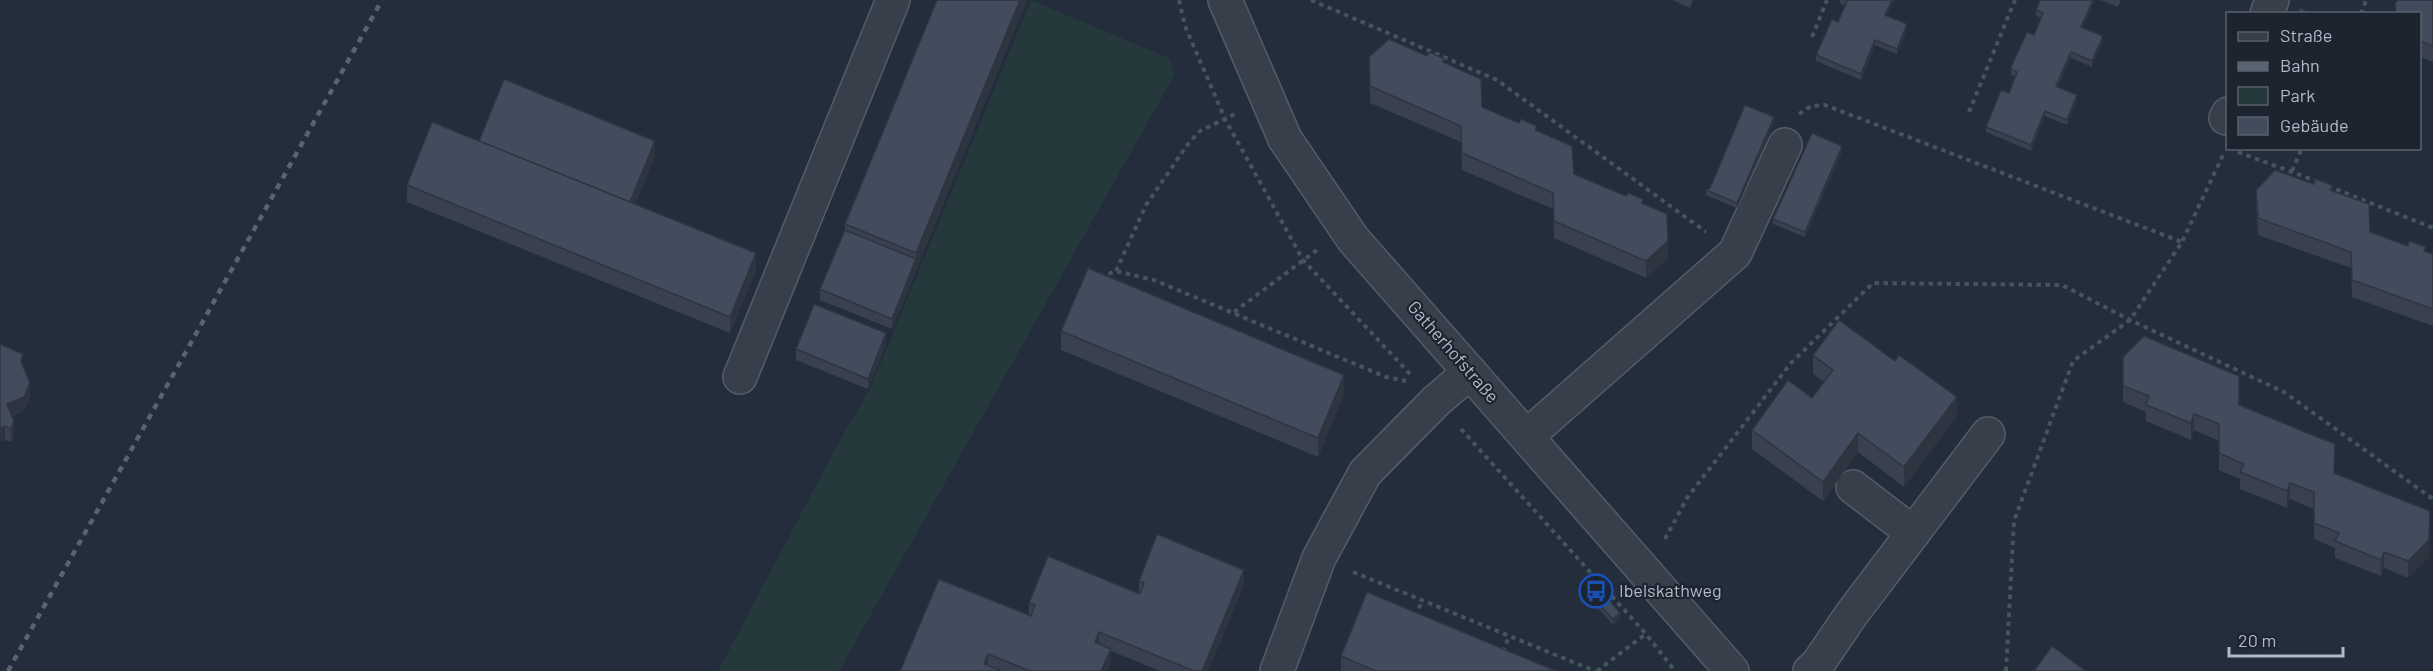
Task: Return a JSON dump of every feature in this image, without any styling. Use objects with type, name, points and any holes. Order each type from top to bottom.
[{"type":"street","points":[[740,377],[893,0]]},
{"type":"street","name":"Gatherhofstraße","points":[[1225,0],[1285,139],[1353,239],[1732,671]]},
{"type":"street","points":[[1527,436],[1735,253],[1785,145]]},
{"type":"street","points":[[1277,671],[1319,558],[1365,473],[1436,401],[1470,372]]},
{"type":"street","points":[[1810,671],[1988,434]]},
{"type":"street","points":[[1853,487],[1913,533]]},
{"type":"path","points":[[1311,0],[1497,80],[1735,253]]},
{"type":"path","points":[[1812,37],[1827,0]]},
{"type":"path","points":[[1969,112],[2015,0]]},
{"type":"path","points":[[1116,271],[1146,206],[1188,144],[1200,132],[1268,100]]},
{"type":"path","points":[[1785,145],[1800,111],[1810,105],[1825,105],[2182,242]]},
{"type":"path","points":[[2006,671],[2014,521],[2073,361],[2130,320],[2182,242],[2226,134]]},
{"type":"path","points":[[2257,150],[2292,171],[2433,228]]},
{"type":"path","points":[[2292,171],[2301,150]]},
{"type":"path","points":[[1233,312],[1300,262]]},
{"type":"path","points":[[1098,277],[1116,271],[1154,280],[1386,377],[1408,381]]},
{"type":"path","points":[[1647,572],[1687,498],[1791,363],[1873,283],[2062,285],[2130,320],[2284,392],[2433,499]]},
{"type":"path","points":[[1319,558],[1594,671],[1679,610]]},
{"type":"path","points":[[1412,620],[1423,601]]},
{"type":"path","points":[[1500,662],[1509,636]]},
{"type":"green space","points":[[1031,0],[1169,58],[1175,74],[839,671],[718,671],[847,427],[869,391]]},
{"type":"building","points":[[937,0],[1020,0],[916,253],[845,224]]},
{"type":"building","points":[[1845,0],[1892,0],[1885,15],[1907,24],[1897,49],[1875,40],[1861,74],[1816,55],[1832,19],[1838,22],[1847,1]]},
{"type":"building","points":[[2040,0],[2093,0],[2081,27],[2103,36],[2092,61],[2071,52],[2056,86],[2077,95],[2067,120],[2045,111],[2031,145],[1986,127],[2001,90],[2009,93],[2017,72],[2011,67],[2027,32],[2034,35],[2043,13],[2036,10]]},
{"type":"building","points":[[2398,0],[2433,0],[2433,46],[2421,41],[2421,12],[2396,12],[2395,3]]},
{"type":"building","points":[[1389,39],[1427,56],[1429,52],[1445,59],[1443,62],[1481,79],[1482,107],[1519,123],[1521,119],[1537,126],[1535,130],[1572,146],[1574,174],[1626,196],[1628,193],[1643,199],[1642,203],[1667,214],[1668,241],[1646,261],[1554,221],[1553,193],[1462,153],[1461,126],[1370,86],[1369,57]]},
{"type":"building","points":[[504,79],[655,141],[630,202],[479,141]]},
{"type":"building","points":[[1745,105],[1774,117],[1737,203],[1706,190],[1710,188]]},
{"type":"building","points":[[432,122],[756,253],[730,317],[407,185]]},
{"type":"building","points":[[1812,133],[1842,146],[1805,232],[1773,219]]},
{"type":"building","points":[[2275,170],[2314,184],[2316,179],[2332,185],[2330,190],[2369,204],[2370,232],[2408,246],[2409,241],[2426,247],[2424,251],[2433,254],[2433,309],[2352,280],[2351,252],[2258,218],[2256,190]]},
{"type":"building","points":[[845,230],[916,259],[892,319],[820,289]]},
{"type":"building","points":[[1088,268],[1344,375],[1318,438],[1061,331]]},
{"type":"building","points":[[814,304],[886,333],[868,379],[796,349]]},
{"type":"building","points":[[1839,320],[1895,361],[1899,355],[1957,397],[1904,467],[1858,433],[1823,482],[1752,430],[1788,380],[1812,398],[1833,370],[1813,355]]},
{"type":"building","points":[[2144,336],[2239,376],[2239,405],[2335,444],[2334,473],[2430,511],[2429,540],[2408,561],[2384,552],[2381,560],[2335,541],[2339,533],[2314,523],[2314,492],[2290,483],[2287,491],[2240,472],[2244,464],[2219,453],[2219,424],[2194,414],[2191,423],[2146,405],[2149,396],[2123,386],[2123,357]]},
{"type":"building","points":[[0,344],[23,354],[21,361],[30,383],[24,397],[7,404],[14,421],[11,429],[5,426],[0,428]]},
{"type":"building","points":[[1157,534],[1244,570],[1202,671],[1194,671],[1099,632],[1095,642],[1111,649],[1101,671],[1030,671],[988,654],[984,664],[1002,671],[900,671],[939,579],[1031,616],[1035,605],[1029,603],[1048,556],[1140,594],[1144,583],[1139,581]]},
{"type":"building","points":[[1367,592],[1556,671],[1376,671],[1341,656]]},
{"type":"building","points":[[1606,596],[1620,613],[1613,619],[1598,603]]},
{"type":"building","points":[[2052,646],[2086,671],[2034,671]]},
{"type":"railway","points":[[8,671],[382,0]]},
{"type":"place","name":"Ibelskathweg","points":[[1596,591]]}]
